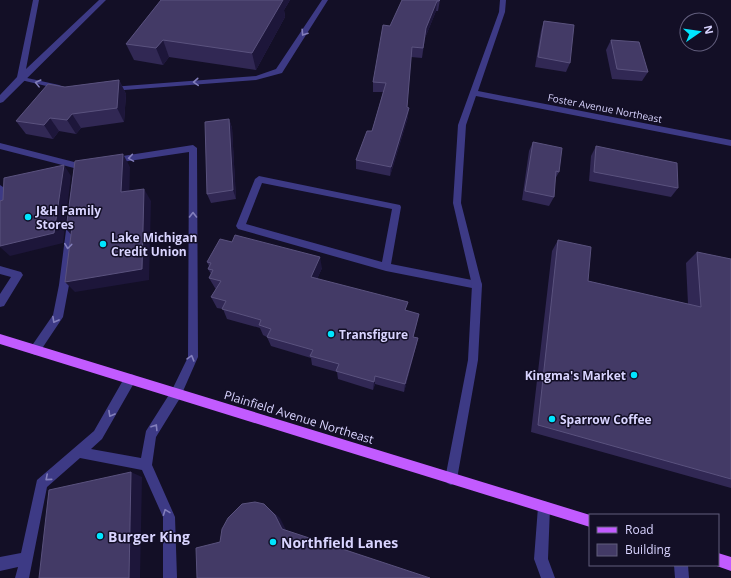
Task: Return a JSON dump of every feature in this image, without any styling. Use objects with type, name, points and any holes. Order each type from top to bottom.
[{"type":"main road","name":"Plainfield Avenue Northeast","points":[[0,339],[589,521]]},
{"type":"main road","points":[[719,560],[731,564]]},
{"type":"street","points":[[21,78],[36,0]]},
{"type":"street","points":[[0,100],[103,0]]},
{"type":"street","points":[[103,89],[256,78],[279,71],[325,0]]},
{"type":"street","points":[[451,479],[473,360],[477,285],[457,204],[462,125],[475,92],[502,12],[503,0]]},
{"type":"street","points":[[21,78],[65,88]]},
{"type":"street","name":"Foster Avenue Northeast","points":[[475,92],[731,143]]},
{"type":"street","points":[[0,146],[78,166],[193,148],[193,357],[176,394],[150,435],[146,464],[169,517],[170,578]]},
{"type":"street","points":[[35,350],[58,317],[64,285],[78,166]]},
{"type":"street","points":[[386,267],[397,207],[259,178],[241,226],[386,267],[477,285]]},
{"type":"street","points":[[0,188],[2,189],[0,217]]},
{"type":"street","points":[[0,270],[18,275],[0,303]]},
{"type":"street","points":[[22,578],[41,484],[98,435],[130,380]]},
{"type":"street","points":[[78,452],[146,464]]},
{"type":"street","points":[[544,507],[541,559],[548,578]]},
{"type":"street","points":[[0,564],[26,558]]},
{"type":"street","points":[[681,566],[682,578]]},
{"type":"building","points":[[161,0],[283,0],[252,53],[163,40],[156,48],[126,44]]},
{"type":"building","points":[[402,0],[440,0],[437,1],[426,28],[423,48],[412,47],[407,107],[409,108],[391,167],[356,160],[367,131],[372,131],[386,83],[373,82],[383,25],[390,26]]},
{"type":"building","points":[[544,21],[574,25],[570,63],[538,57]]},
{"type":"building","points":[[611,40],[639,42],[648,72],[617,69]]},
{"type":"building","points":[[119,80],[117,108],[72,114],[67,120],[50,118],[44,125],[16,121],[48,84],[65,87]]},
{"type":"building","points":[[229,119],[233,190],[207,194],[205,122]]},
{"type":"building","points":[[533,142],[562,148],[559,172],[556,171],[554,197],[525,191]]},
{"type":"building","points":[[596,146],[677,163],[678,188],[594,172]]},
{"type":"building","points":[[123,154],[121,192],[144,189],[142,269],[65,282],[72,227],[66,229],[75,161]]},
{"type":"building","points":[[64,165],[54,233],[0,246],[0,201],[3,200],[4,178]]},
{"type":"building","points":[[235,235],[320,257],[311,277],[408,302],[405,310],[419,314],[413,337],[418,338],[405,384],[375,376],[374,382],[336,371],[339,364],[310,356],[313,350],[267,337],[271,329],[259,325],[261,320],[222,309],[226,301],[211,297],[221,281],[209,278],[213,270],[208,269],[211,263],[207,262],[220,239],[232,242]]},
{"type":"building","name":"Kingma's Market","points":[[558,240],[591,247],[588,281],[701,307],[697,252],[731,259],[731,479],[538,425]]},
{"type":"building","name":"Burger King","points":[[131,472],[129,578],[39,578],[49,490]]},
{"type":"building","name":"Northfield Lanes","points":[[255,502],[264,504],[275,515],[282,529],[430,578],[197,578],[196,548],[220,542],[222,529],[228,518],[242,504]]},
{"type":"place","name":"J&H Family Stores","points":[[28,217]]},
{"type":"place","name":"Lake Michigan Credit Union","points":[[103,244]]},
{"type":"place","name":"Transfigure","points":[[331,334]]},
{"type":"place","name":"Kingma's Market","points":[[634,375]]},
{"type":"place","name":"Sparrow Coffee","points":[[552,419]]},
{"type":"place","name":"Burger King","points":[[100,536]]},
{"type":"place","name":"Northfield Lanes","points":[[273,542]]}]
